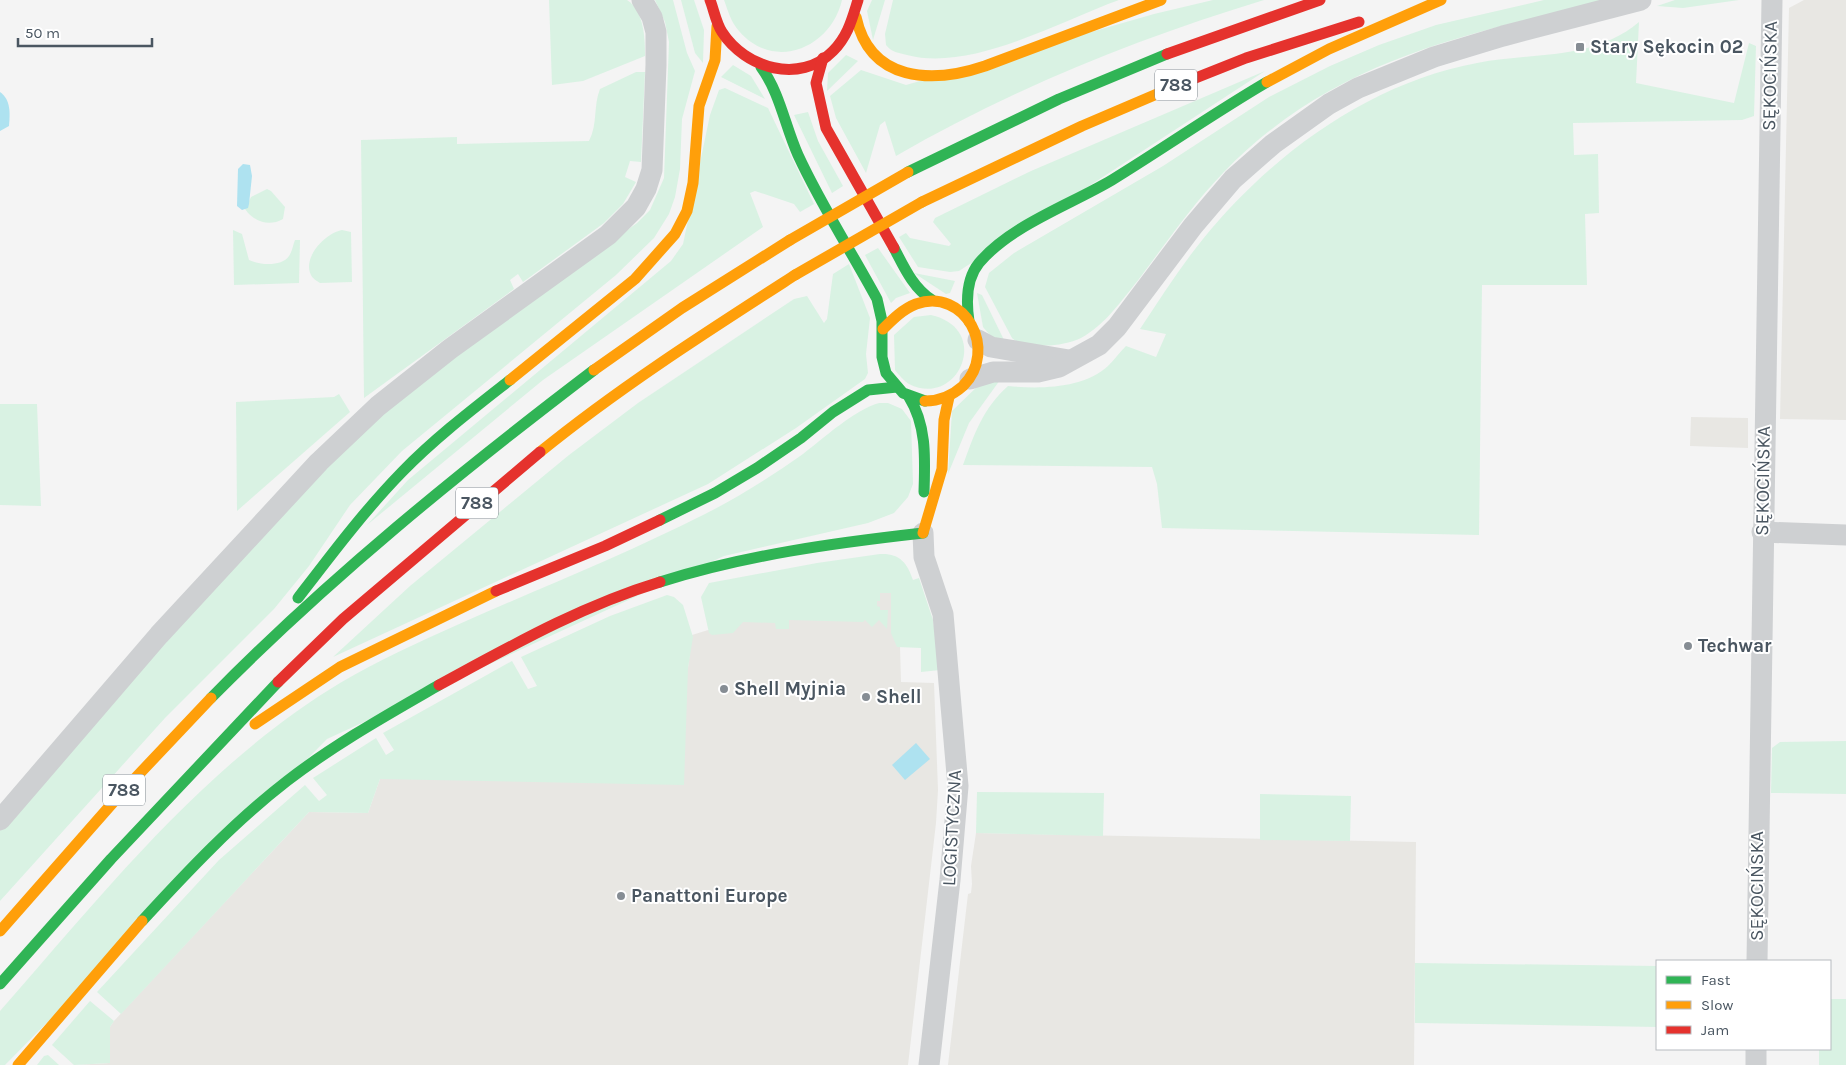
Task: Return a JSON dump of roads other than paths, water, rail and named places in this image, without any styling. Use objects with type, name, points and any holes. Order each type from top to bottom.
[{"type":"main road","points":[[254,655],[358,520],[403,471],[444,433],[634,279],[675,234],[687,211],[693,183],[700,106],[715,60],[717,26],[710,0]]},
{"type":"main road","points":[[858,0],[856,16],[861,41],[870,54],[881,63],[914,73],[953,74],[978,68],[1031,50],[1161,0]]},
{"type":"main road","name":"788","points":[[0,930],[106,810],[254,655],[324,591],[529,420],[649,331],[790,240],[908,172],[1022,115],[1240,25],[1320,0]]},
{"type":"main road","points":[[761,67],[771,83],[783,120],[798,156],[877,299],[882,315],[883,329],[880,349],[888,377],[896,387],[909,397],[923,401],[949,397],[970,380],[976,368],[973,330],[967,296],[970,282],[978,265],[997,247],[1110,181],[1292,68],[1382,24],[1441,0]]},
{"type":"main road","name":"788","points":[[0,984],[111,858],[194,774],[310,651],[488,494],[566,431],[642,376],[795,275],[922,202],[1110,112],[1253,54],[1334,28],[1441,0]]},
{"type":"main road","points":[[717,26],[736,53],[761,67],[790,70],[812,64],[824,58],[841,43],[856,16]]},
{"type":"main road","points":[[824,58],[816,83],[826,128],[911,279],[923,294],[932,300],[953,308],[973,330]]},
{"type":"main road","points":[[883,329],[905,308],[932,300]]},
{"type":"main road","points":[[194,774],[250,728],[340,667],[482,597],[605,546],[715,493],[757,468],[801,438],[833,412],[868,390],[896,387]]},
{"type":"main road","points":[[909,397],[920,417],[925,455],[923,533]]},
{"type":"main road","points":[[923,533],[942,469],[945,414],[949,397]]},
{"type":"main road","points":[[18,1065],[47,1028],[163,898],[245,816],[329,750],[395,710],[516,642],[576,613],[638,588],[747,560],[923,533]]},
{"type":"street","points":[[0,820],[159,636],[319,462],[378,406],[450,350],[608,235],[636,207],[646,189],[652,170],[656,74],[656,32],[652,17],[642,0]]},
{"type":"street","points":[[970,380],[993,372],[1038,372],[1059,367],[1099,345],[1117,327],[1193,226],[1233,180],[1273,144],[1329,104],[1382,77],[1434,57],[1503,36],[1641,0]]},
{"type":"street","name":"SĘKOCIŃSKA","points":[[1757,960],[1762,532],[1772,0]]},
{"type":"street","points":[[973,330],[991,347],[1072,360]]},
{"type":"street","points":[[1762,532],[1846,535]]},
{"type":"street","name":"LOGISTYCZNA","points":[[923,533],[924,557],[942,614],[958,786],[950,880],[929,1065]]},
{"type":"street","points":[[1756,1050],[1756,1065]]},
{"type":"water","points":[[0,92],[8,103],[10,116],[9,126],[0,131]]},
{"type":"water","points":[[243,164],[250,165],[252,176],[248,208],[242,210],[237,206],[238,169]]},
{"type":"water","points":[[916,743],[930,759],[905,780],[892,765]]},
{"type":"place","name":"Stary Sękocin 02","points":[[1580,47]]},
{"type":"place","name":"Techwar","points":[[1688,646]]},
{"type":"place","name":"Shell Myjnia","points":[[724,689]]},
{"type":"place","name":"Shell","points":[[866,697]]},
{"type":"place","name":"Panattoni Europe","points":[[621,896]]}]
